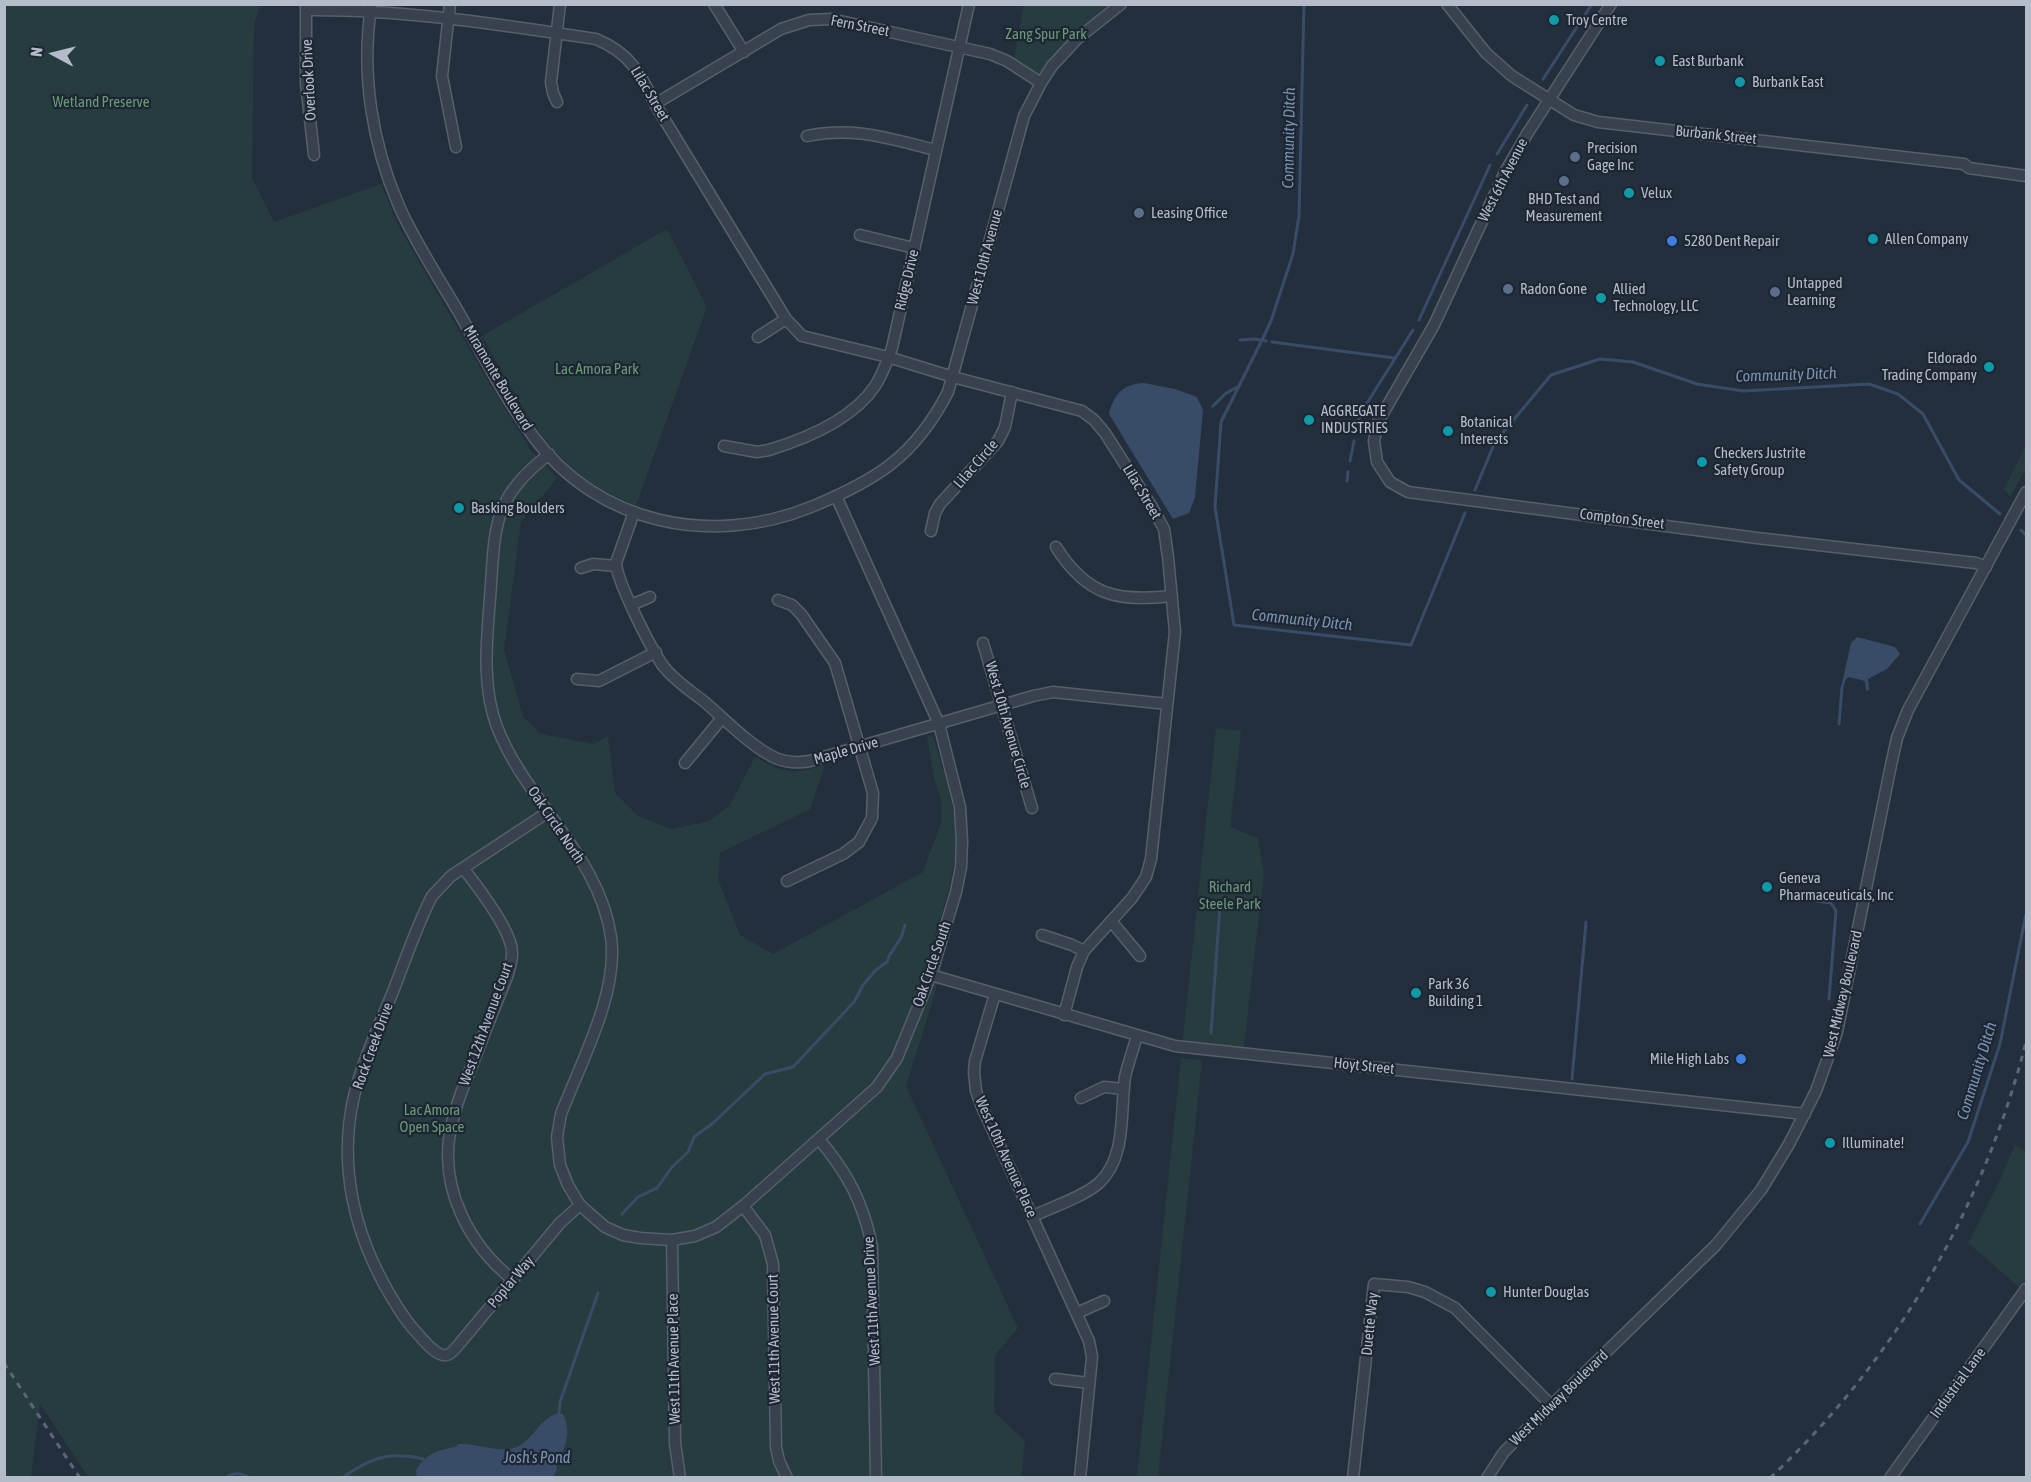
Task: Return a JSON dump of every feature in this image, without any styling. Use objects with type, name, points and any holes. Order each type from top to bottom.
[{"type":"street","points":[[450,4],[442,76],[456,147]]},
{"type":"street","points":[[557,102],[551,82],[560,4]]},
{"type":"street","points":[[714,4],[744,52]]},
{"type":"street","name":"Ridge Drive","points":[[724,446],[757,452],[768,450],[832,423],[848,414],[868,395],[883,372],[914,248],[969,4]]},
{"type":"street","name":"West 10th Avenue","points":[[836,496],[885,470],[911,448],[938,413],[953,377],[1024,116],[1052,66],[1077,39],[1121,4]]},
{"type":"street","name":"Burbank Street","points":[[1447,4],[1496,63],[1512,76],[1574,115],[1598,122],[1965,164],[1969,168],[2026,176]]},
{"type":"street","name":"West 6th Avenue","points":[[1411,365],[1461,270],[1505,172],[1611,4]]},
{"type":"street","name":"Lilac Street","points":[[306,7],[371,8],[596,39],[612,46],[625,56],[640,73],[655,104],[786,319],[802,336],[888,357],[953,377],[1082,411],[1105,433],[1164,529],[1175,632],[1151,859],[1146,878],[1132,898],[1084,951],[1077,967],[1064,1015]]},
{"type":"street","name":"Overlook Drive","points":[[306,7],[306,83],[314,155]]},
{"type":"street","name":"Miramonte Boulevard","points":[[371,8],[368,54],[370,102],[378,143],[393,192],[410,227],[522,419],[549,454],[586,487],[634,512],[686,525],[728,527],[751,525],[789,516],[836,496]]},
{"type":"street","name":"Fern Street","points":[[655,104],[787,26],[816,19],[844,21],[1001,58],[1041,83]]},
{"type":"street","points":[[807,136],[842,131],[861,133],[936,150]]},
{"type":"street","points":[[860,236],[914,248]]},
{"type":"street","points":[[758,337],[786,319]]},
{"type":"street","name":"Compton Street","points":[[1411,365],[1378,422],[1375,432],[1375,456],[1378,465],[1390,482],[1403,490],[1757,538],[1969,562],[1986,567]]},
{"type":"street","name":"Lilac Circle","points":[[931,531],[935,513],[940,504],[998,441],[1005,427],[1012,392]]},
{"type":"street","name":"Oak Circle North","points":[[549,454],[520,479],[505,500],[499,514],[494,543],[487,661],[489,697],[497,727],[514,762],[598,890],[607,915],[612,946],[612,967],[607,996],[558,1126],[557,1147],[560,1165],[580,1205]]},
{"type":"street","name":"West Midway Boulevard","points":[[1487,1478],[1504,1452],[1703,1260],[1766,1182],[1804,1114],[1827,1064],[1839,1026],[1897,738],[1908,710],[2026,492]]},
{"type":"street","name":"Oak Circle South","points":[[580,1205],[605,1227],[623,1235],[640,1238],[672,1240],[694,1236],[716,1227],[743,1206],[877,1087],[897,1058],[931,975],[956,892],[963,841],[960,807],[939,724],[836,496]]},
{"type":"street","points":[[581,568],[593,564],[616,566],[634,512]]},
{"type":"street","points":[[1056,547],[1071,569],[1109,594],[1144,599],[1172,596]]},
{"type":"street","name":"Maple Drive","points":[[616,566],[621,585],[631,605],[656,652],[671,674],[768,754],[789,762],[810,761],[1053,692],[1167,704]]},
{"type":"street","points":[[631,605],[650,597]]},
{"type":"street","points":[[778,600],[792,604],[829,652],[839,674],[873,793],[873,810],[866,831],[859,842],[843,854],[787,882]]},
{"type":"street","name":"West 10th Avenue Circle","points":[[984,643],[1032,808]]},
{"type":"street","points":[[577,679],[599,681],[656,652]]},
{"type":"street","points":[[685,763],[722,718]]},
{"type":"street","name":"Rock Creek Drive","points":[[442,1354],[417,1334],[401,1314],[372,1261],[358,1225],[352,1197],[348,1149],[351,1115],[362,1069],[427,907],[439,887],[463,868],[548,812]]},
{"type":"street","name":"West 12th Avenue Court","points":[[463,868],[504,928],[511,944],[512,957],[507,977],[455,1108],[449,1143],[450,1175],[459,1209],[472,1236],[489,1258],[513,1280]]},
{"type":"street","points":[[1111,921],[1140,956]]},
{"type":"street","points":[[1042,935],[1084,951]]},
{"type":"street","name":"Hoyt Street","points":[[931,975],[1175,1047],[1804,1114]]},
{"type":"street","name":"West 10th Avenue Place","points":[[995,994],[975,1061],[974,1081],[982,1107],[1089,1341],[1092,1357],[1080,1478]]},
{"type":"street","points":[[1033,1216],[1090,1189],[1108,1172],[1117,1153],[1127,1068],[1137,1036]]},
{"type":"street","points":[[1081,1098],[1104,1087],[1124,1089]]},
{"type":"street","name":"West 11th Avenue Drive","points":[[819,1139],[837,1162],[856,1194],[867,1221],[872,1246],[876,1478]]},
{"type":"street","name":"Poplar Way","points":[[442,1354],[449,1354],[460,1343],[560,1223],[580,1205]]},
{"type":"street","name":"West 11th Avenue Court","points":[[743,1206],[765,1235],[773,1264],[776,1447],[779,1461],[788,1478]]},
{"type":"street","name":"West 11th Avenue Place","points":[[672,1240],[675,1443],[680,1478]]},
{"type":"street","name":"Duette Way","points":[[1353,1478],[1374,1284],[1408,1287],[1425,1292],[1455,1308],[1551,1405]]},
{"type":"street","name":"Industrial Lane","points":[[1890,1478],[2026,1289]]},
{"type":"street","points":[[1077,1313],[1104,1301]]},
{"type":"street","points":[[1055,1379],[1089,1383]]},
{"type":"green space","name":"Lac Amora Open Space","points":[[4,5],[260,5],[254,25],[252,178],[274,222],[381,184],[399,227],[491,386],[530,449],[557,478],[521,522],[504,650],[523,717],[541,734],[594,744],[608,736],[615,793],[638,816],[672,829],[709,821],[729,806],[755,757],[789,771],[825,765],[810,809],[720,853],[718,879],[740,935],[773,954],[923,872],[942,820],[941,799],[934,778],[927,736],[932,735],[951,800],[956,840],[955,855],[947,898],[929,953],[944,958],[906,1086],[1018,1328],[995,1355],[994,1412],[1025,1441],[1021,1477],[88,1477],[40,1404],[31,1477],[5,1477]]},
{"type":"green space","name":"Zang Spur Park","points":[[1024,5],[1121,5],[1085,33],[1041,83],[1013,65]]},
{"type":"green space","name":"Lac Amora Park","points":[[667,229],[707,307],[636,505],[607,492],[561,458],[526,413],[482,336]]},
{"type":"green space","points":[[2026,445],[2026,468],[2010,497],[2004,489]]},
{"type":"green space","name":"Richard Steele Park","points":[[1216,728],[1241,731],[1230,827],[1258,838],[1264,873],[1243,1054],[1182,1047]]},
{"type":"green space","points":[[1181,1058],[1202,1060],[1158,1477],[1137,1477]]},
{"type":"green space","points":[[2015,1145],[2026,1152],[2026,1278],[2020,1288],[1968,1243]]},
{"type":"water","points":[[1144,383],[1175,389],[1197,397],[1203,410],[1195,497],[1189,513],[1173,519],[1109,414],[1114,400],[1121,391],[1131,385]]},
{"type":"water","points":[[1857,637],[1895,647],[1900,654],[1887,669],[1868,679],[1869,690],[1866,691],[1865,681],[1849,677],[1841,688],[1851,643]]},
{"type":"water","name":"Josh's Pond","points":[[556,1414],[563,1414],[567,1424],[567,1434],[562,1453],[556,1455],[557,1469],[553,1477],[417,1477],[416,1470],[432,1454],[460,1444],[503,1449],[517,1447],[529,1438],[543,1422]]},
{"type":"waterway","name":"Community Ditch","points":[[1263,338],[1271,321],[1293,254],[1299,216],[1304,4]]},
{"type":"waterway","points":[[1543,79],[1592,4]]},
{"type":"waterway","points":[[1497,154],[1527,105]]},
{"type":"waterway","points":[[1419,320],[1490,165]]},
{"type":"waterway","points":[[1358,421],[1413,330]]},
{"type":"waterway","points":[[1240,340],[1266,341]]},
{"type":"waterway","name":"Community Ditch","points":[[1261,342],[1221,422],[1215,507],[1234,625],[1411,645],[1465,513]]},
{"type":"waterway","points":[[1272,342],[1394,358]]},
{"type":"waterway","name":"Community Ditch","points":[[1475,490],[1495,442],[1551,375],[1600,359],[1633,362],[1697,384],[1743,391],[1869,384],[1898,394],[1923,414],[1959,480],[2000,514]]},
{"type":"waterway","points":[[1213,406],[1225,394],[1237,387]]},
{"type":"waterway","points":[[1350,461],[1354,441]]},
{"type":"waterway","points":[[1347,481],[1348,472]]},
{"type":"waterway","name":"Community Ditch","points":[[2021,530],[2026,535]]},
{"type":"waterway","points":[[1839,724],[1842,687]]},
{"type":"waterway","points":[[1801,899],[1831,903],[1836,911],[1829,999]]},
{"type":"waterway","points":[[1211,1033],[1220,905]]},
{"type":"waterway","name":"Community Ditch","points":[[1920,1224],[1968,1142],[2000,1044],[2026,914]]},
{"type":"waterway","points":[[1572,1079],[1586,922]]},
{"type":"waterway","points":[[622,1214],[638,1197],[657,1188],[672,1167],[688,1152],[694,1137],[713,1123],[765,1074],[793,1067],[854,1002],[863,985],[876,970],[887,962],[901,938],[905,925]]},
{"type":"waterway","points":[[559,1414],[560,1402],[598,1293]]},
{"type":"waterway","points":[[342,1478],[362,1465],[380,1458],[400,1456],[423,1459]]},
{"type":"waterway","points":[[225,1478],[238,1474],[251,1478]]},
{"type":"railway","points":[[1770,1478],[1857,1384],[1895,1332],[1929,1278],[1960,1222],[1986,1163],[2008,1103],[2026,1042]]},
{"type":"railway","points":[[4,1363],[80,1478]]},
{"type":"place","name":"Troy Centre","points":[[1554,20]]},
{"type":"place","name":"East Burbank","points":[[1660,61]]},
{"type":"place","name":"Burbank East","points":[[1740,82]]},
{"type":"place","name":"Precision Gage Inc","points":[[1575,157]]},
{"type":"place","name":"BHD Test and Measurement","points":[[1564,181]]},
{"type":"place","name":"Velux","points":[[1629,193]]},
{"type":"place","name":"Leasing Office","points":[[1139,213]]},
{"type":"place","name":"Allen Company","points":[[1873,239]]},
{"type":"place","name":"5280 Dent Repair","points":[[1672,241]]},
{"type":"place","name":"Radon Gone","points":[[1508,289]]},
{"type":"place","name":"Untapped Learning","points":[[1775,292]]},
{"type":"place","name":"Allied Technology, LLC","points":[[1601,298]]},
{"type":"place","name":"Eldorado Trading Company","points":[[1989,367]]},
{"type":"place","name":"AGGREGATE INDUSTRIES","points":[[1309,420]]},
{"type":"place","name":"Botanical Interests","points":[[1448,431]]},
{"type":"place","name":"Checkers Justrite Safety Group","points":[[1702,462]]},
{"type":"place","name":"Basking Boulders","points":[[459,508]]},
{"type":"place","name":"Geneva Pharmaceuticals, Inc","points":[[1767,887]]},
{"type":"place","name":"Park 36 Building 1","points":[[1416,993]]},
{"type":"place","name":"Mile High Labs","points":[[1741,1059]]},
{"type":"place","name":"Illuminate!","points":[[1830,1143]]},
{"type":"place","name":"Hunter Douglas","points":[[1491,1292]]},
{"type":"park label","name":"Wetland Preserve","points":[[101,102]]}]
